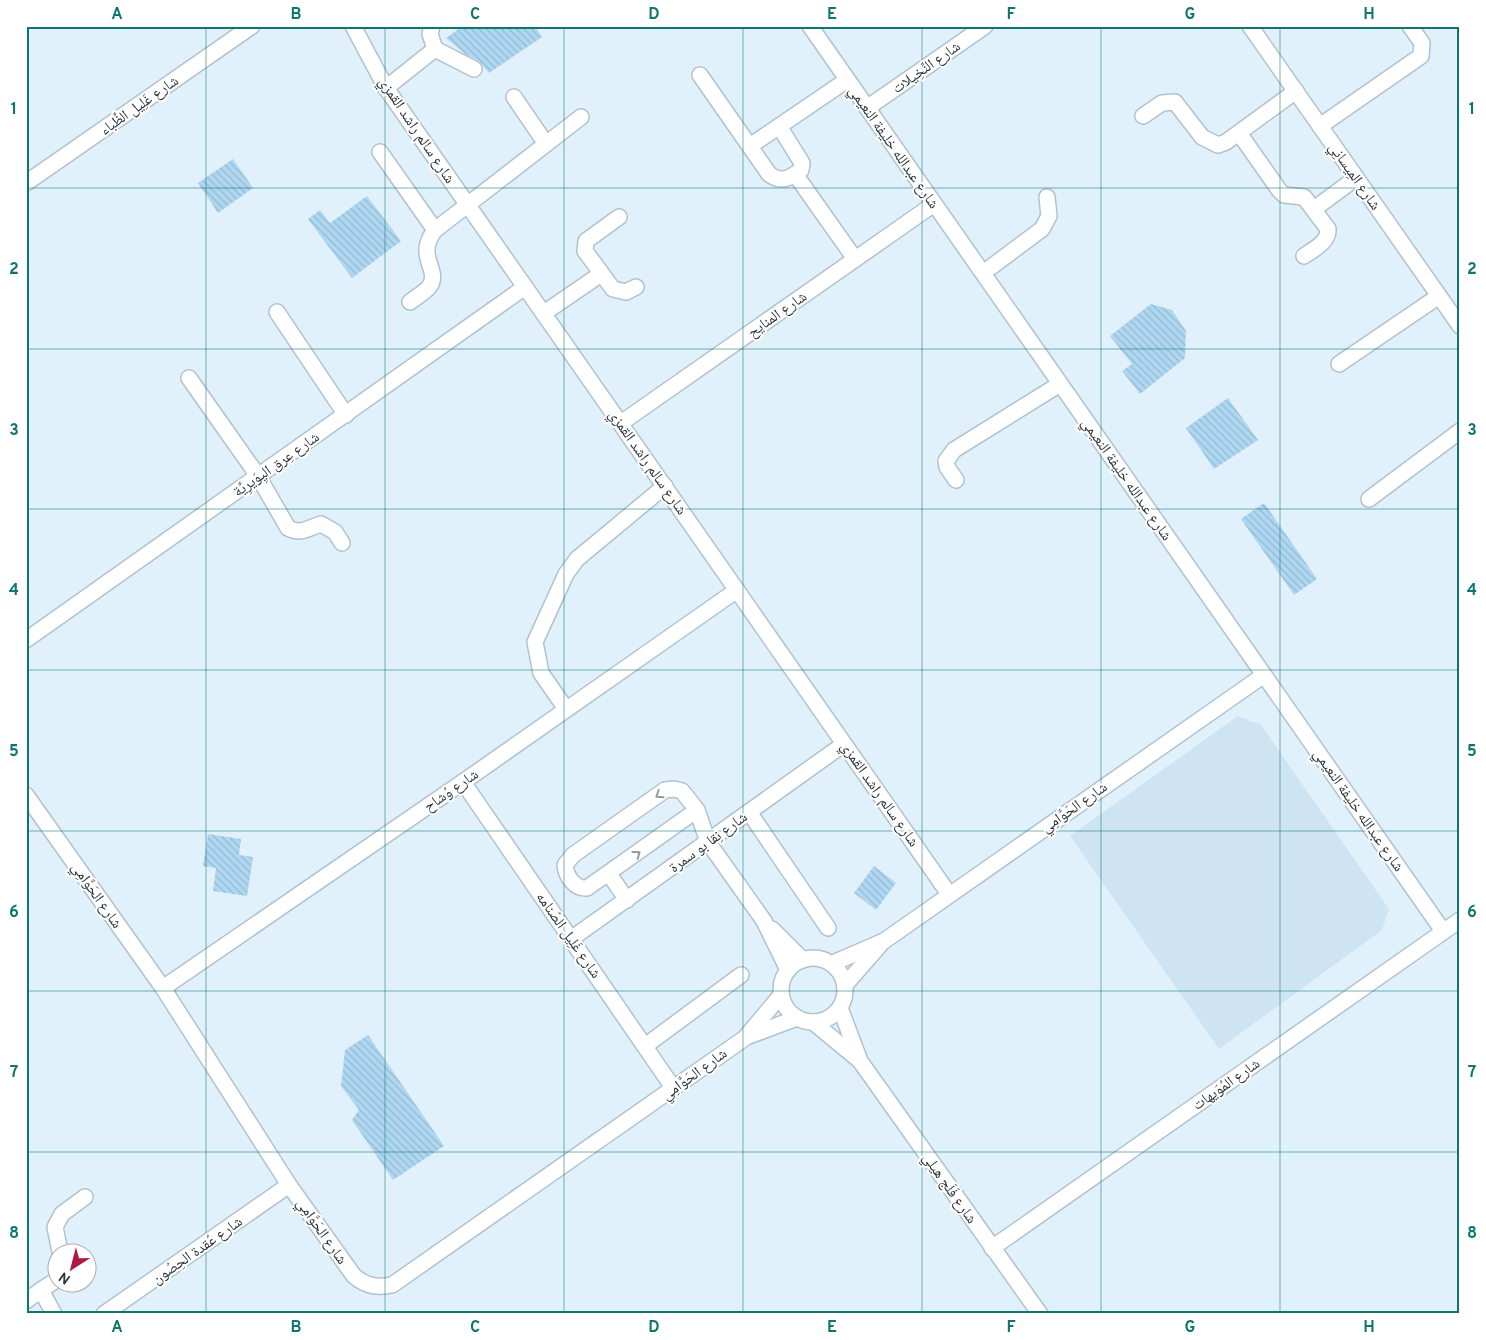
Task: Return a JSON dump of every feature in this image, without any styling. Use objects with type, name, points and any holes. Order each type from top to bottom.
[{"type":"street","name":"شارع غَلِيل الظِّباء","points":[[26,183],[252,26]]},
{"type":"street","name":"شارع سالم راشد القمزي","points":[[353,26],[386,88],[949,894]]},
{"type":"street","points":[[432,26],[430,34],[435,49],[474,69]]},
{"type":"street","name":"شارع عبدالله خليفة النعيمي","points":[[810,26],[1443,931]]},
{"type":"street","name":"شارع النِّخِيلات","points":[[867,108],[985,26]]},
{"type":"street","name":"شارع المِيسانِي","points":[[1250,26],[1460,326]]},
{"type":"street","points":[[1320,126],[1420,56],[1422,43],[1410,26]]},
{"type":"street","points":[[386,88],[435,49]]},
{"type":"street","points":[[700,75],[769,174],[776,179],[784,180],[800,170],[802,163],[779,126]]},
{"type":"street","points":[[750,146],[847,80]]},
{"type":"street","points":[[1143,116],[1162,103],[1175,102],[1202,137],[1218,145],[1239,133],[1296,91]]},
{"type":"street","points":[[514,97],[546,144]]},
{"type":"street","points":[[410,302],[429,287],[432,280],[432,272],[425,249],[426,241],[435,230],[581,117]]},
{"type":"street","points":[[1239,133],[1284,195],[1304,197],[1328,229],[1328,234],[1321,244],[1304,256]]},
{"type":"street","points":[[380,152],[435,230]]},
{"type":"street","points":[[795,174],[855,260]]},
{"type":"street","points":[[1314,209],[1356,178]]},
{"type":"street","points":[[983,273],[1042,229],[1049,216],[1047,197]]},
{"type":"street","name":"شارع المنايح","points":[[621,423],[934,204]]},
{"type":"street","points":[[619,217],[586,241],[584,247],[613,289],[626,292],[636,287]]},
{"type":"street","points":[[544,313],[601,274]]},
{"type":"street","name":"شارع عِرق اليِوَيرِيَّة","points":[[26,640],[525,287]]},
{"type":"street","points":[[1339,364],[1439,296]]},
{"type":"street","points":[[277,312],[346,415]]},
{"type":"street","points":[[188,378],[258,476],[288,528],[296,532],[304,532],[321,524],[335,532],[342,543]]},
{"type":"street","points":[[956,480],[946,461],[948,454],[1060,384]]},
{"type":"street","points":[[1369,499],[1460,431]]},
{"type":"street","points":[[566,709],[541,673],[535,642],[566,574],[577,559],[664,486]]},
{"type":"street","name":"شارع وُشاح","points":[[163,988],[463,782],[737,590]]},
{"type":"street","name":"شارع الحَوَّامِي","points":[[831,964],[884,940],[1264,675]]},
{"type":"street","name":"شارع نِقا بو سمرة","points":[[571,940],[844,744]]},
{"type":"street","name":"شارع غَلِيل الصّنامه","points":[[463,782],[674,1089]]},
{"type":"street","points":[[697,810],[594,884],[582,889],[575,886],[566,872],[565,865],[573,855],[665,790],[674,789],[682,791],[697,810],[708,842],[764,921],[788,970]]},
{"type":"street","name":"شارع الحَوَّامِي","points":[[26,795],[163,988],[290,1185],[354,1276],[368,1285],[384,1287],[392,1285],[674,1089],[745,1038],[781,995]]},
{"type":"street","points":[[749,812],[828,928]]},
{"type":"street","points":[[609,874],[627,900]]},
{"type":"street","name":"شارع المُوَيهات","points":[[992,1248],[1460,920]]},
{"type":"street","points":[[764,921],[803,960]]},
{"type":"street","name":"شارع الحَوَّامِي","points":[[845,985],[884,940]]},
{"type":"street","points":[[818,958],[831,964],[840,973],[845,985],[845,993],[840,1008],[828,1018],[813,1022],[797,1018],[784,1004],[781,995],[782,982],[788,970],[803,960],[818,958]]},
{"type":"street","points":[[645,1046],[741,975]]},
{"type":"street","name":"شارع فَلَج هيلي","points":[[840,1008],[860,1061],[1040,1314]]},
{"type":"street","name":"شارع الحَوَّامِي","points":[[745,1038],[797,1018]]},
{"type":"street","name":"شارع فَلَج هيلي","points":[[813,1022],[860,1061]]},
{"type":"street","name":"شارع عُقدة الحِصُون","points":[[104,1314],[290,1185]]},
{"type":"street","points":[[58,1242],[55,1227],[62,1214],[85,1197]]},
{"type":"street","points":[[26,1301],[48,1285]]},
{"type":"street","points":[[41,1290],[54,1314]]},
{"type":"shaded area","points":[[1238,716],[1261,725],[1389,909],[1382,930],[1219,1049],[1070,836]]},
{"type":"building","points":[[463,26],[535,26],[542,37],[489,73],[479,61],[465,54],[446,38]]},
{"type":"building","points":[[233,159],[253,188],[218,213],[198,183]]},
{"type":"building","points":[[367,196],[401,241],[352,278],[308,219],[320,210],[330,223]]},
{"type":"building","points":[[1151,304],[1172,310],[1186,331],[1185,358],[1140,394],[1122,371],[1132,364],[1110,336]]},
{"type":"building","points":[[1228,398],[1258,440],[1214,469],[1186,428]]},
{"type":"building","points":[[1264,503],[1317,579],[1294,595],[1241,519]]},
{"type":"building","points":[[208,834],[241,839],[239,855],[253,857],[247,896],[213,891],[216,868],[203,866]]},
{"type":"building","points":[[874,866],[896,883],[876,910],[854,893]]},
{"type":"building","points":[[368,1035],[444,1146],[393,1180],[352,1120],[359,1110],[341,1086],[345,1050]]}]
